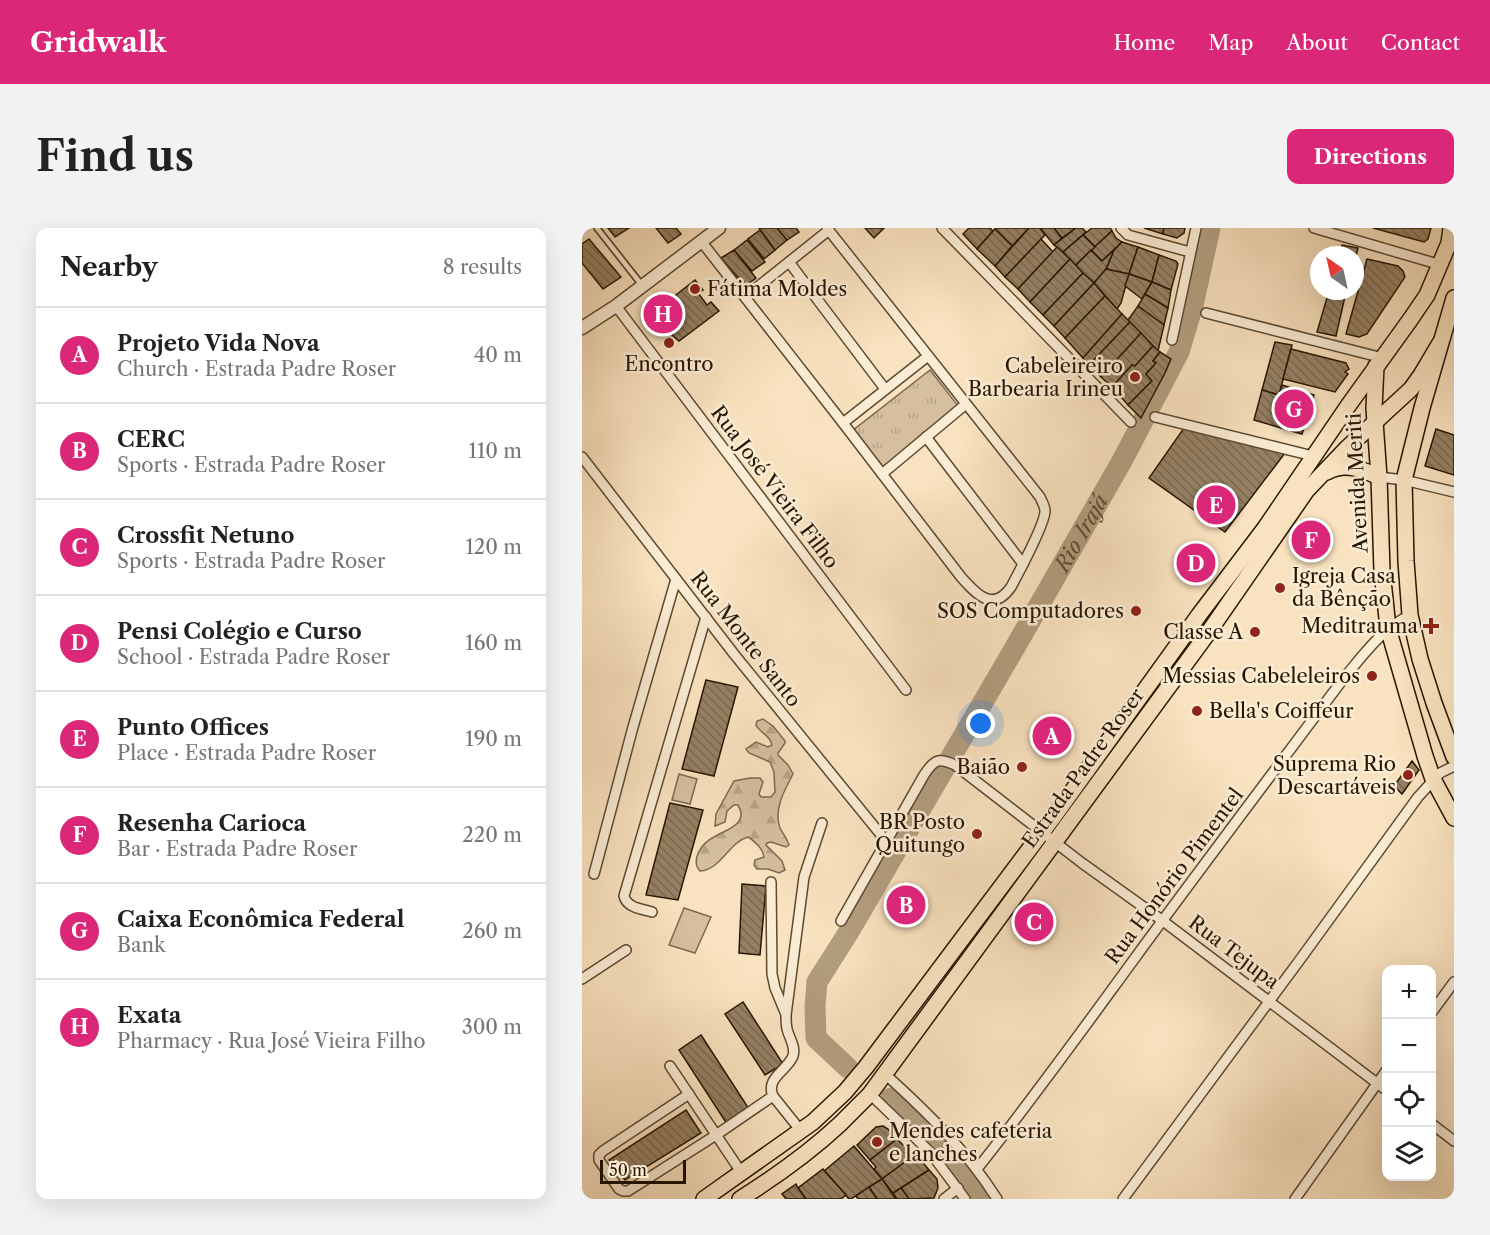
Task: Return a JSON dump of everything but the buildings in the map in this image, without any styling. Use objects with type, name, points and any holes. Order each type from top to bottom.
[{"type":"main road","points":[[1379,362],[1427,295],[1449,243],[1451,228]]},
{"type":"main road","points":[[1454,298],[1419,417],[1404,480],[1410,615],[1420,659],[1454,757]]},
{"type":"main road","name":"Estrada Padre Roser","points":[[740,1199],[821,1140],[870,1094],[1208,633],[1307,490],[1348,447],[1411,389],[1440,343]]},
{"type":"main road","name":"Avenida Meriti","points":[[1379,362],[1374,408],[1382,571],[1388,628],[1425,756],[1433,779],[1454,818]]},
{"type":"main road","name":"Estrada Padre Roser","points":[[704,1199],[801,1131],[829,1108],[866,1067],[1042,832],[1264,528],[1379,362]]},
{"type":"main road","points":[[1322,475],[1333,468],[1346,466],[1379,477]]},
{"type":"street","points":[[582,328],[616,306],[719,228]]},
{"type":"street","points":[[942,228],[1131,422]]},
{"type":"street","points":[[1121,228],[1128,234],[1190,252]]},
{"type":"street","points":[[1172,340],[1196,228]]},
{"type":"street","points":[[1314,228],[1440,265]]},
{"type":"street","points":[[701,242],[961,577],[981,597],[995,600],[1006,594],[1044,518],[1044,505],[828,229],[745,297]]},
{"type":"street","points":[[789,262],[885,390]]},
{"type":"street","name":"Rua José Vieira Filho","points":[[616,306],[906,690]]},
{"type":"street","points":[[1206,313],[1379,362]]},
{"type":"street","points":[[843,423],[928,356]]},
{"type":"street","points":[[882,474],[966,404]]},
{"type":"street","points":[[1155,417],[1313,456]]},
{"type":"street","points":[[926,437],[1023,564]]},
{"type":"street","name":"Rua Monte Santo","points":[[582,457],[706,617],[886,841]]},
{"type":"street","points":[[1379,477],[1404,480],[1454,492]]},
{"type":"street","points":[[594,874],[676,579]]},
{"type":"street","name":"Rua Honório Pimentel","points":[[977,1169],[1066,1054],[1344,678],[1388,628],[1410,615]]},
{"type":"street","points":[[652,912],[629,905],[624,896],[706,617]]},
{"type":"street","name":"Rua Tejupa","points":[[842,921],[918,784],[932,763],[946,761],[955,765],[1382,1087]]},
{"type":"street","points":[[1123,1199],[1418,797],[1433,779],[1454,766]]},
{"type":"street","points":[[801,1131],[773,1096],[771,1085],[792,1059],[794,1053],[786,1015],[804,877],[822,824]]},
{"type":"street","points":[[771,882],[772,974],[786,1015]]},
{"type":"street","points":[[582,979],[626,950]]},
{"type":"street","points":[[1436,1005],[1454,982]]},
{"type":"street","points":[[669,1066],[741,1172]]},
{"type":"street","points":[[1294,1199],[1385,1073]]},
{"type":"street","points":[[885,1074],[922,1108],[977,1169],[997,1199]]},
{"type":"street","points":[[689,1094],[599,1155],[619,1189],[628,1191],[773,1096]]},
{"type":"street","points":[[870,1094],[930,1152],[965,1199]]},
{"type":"street","points":[[1435,1127],[1454,1141]]},
{"type":"street","points":[[944,1199],[958,1188]]},
{"type":"lane","points":[[597,228],[643,286]]},
{"type":"green space","points":[[930,370],[959,407],[881,468],[852,431]]},
{"type":"green space","points":[[763,719],[773,726],[785,741],[778,755],[793,774],[781,800],[778,814],[780,828],[789,845],[786,847],[771,842],[766,845],[782,861],[785,870],[779,873],[768,869],[757,869],[754,865],[755,860],[764,857],[758,846],[748,837],[735,844],[714,866],[700,871],[696,862],[702,847],[735,826],[741,817],[738,805],[734,805],[727,811],[725,822],[715,826],[716,814],[734,781],[760,778],[763,782],[759,794],[761,797],[771,797],[775,792],[774,772],[770,762],[749,753],[746,749],[756,742],[768,747],[772,745],[770,739],[756,725],[757,721]]},
{"type":"green space","points":[[679,774],[697,779],[690,804],[672,800]]},
{"type":"green space","points":[[684,908],[711,917],[695,953],[669,945]]},
{"type":"waterway","name":"Rio Irajá","points":[[848,1068],[816,1038],[817,982],[850,930],[1010,656],[1122,461],[1179,352],[1193,305],[1210,228]]},
{"type":"waterway","name":"Rio Irajá","points":[[891,1098],[949,1156],[982,1199]]},
{"type":"place","name":"Fátima Moldes","points":[[695,289]]},
{"type":"place","name":"Exata","points":[[663,314]]},
{"type":"place","name":"Encontro","points":[[669,343]]},
{"type":"place","name":"Cabeleireiro Barbearia Irineu","points":[[1135,377]]},
{"type":"place","name":"Caixa Econômica Federal","points":[[1294,409]]},
{"type":"place","name":"Punto Offices","points":[[1216,505]]},
{"type":"place","name":"Resenha Carioca","points":[[1311,540]]},
{"type":"place","name":"Pensi Colégio e Curso","points":[[1196,563]]},
{"type":"place","name":"Igreja Casa da Bênção","points":[[1280,588]]},
{"type":"place","name":"SOS Computadores","points":[[1136,611]]},
{"type":"place","name":"Meditrauma","points":[[1431,626]]},
{"type":"place","name":"Classe A","points":[[1255,632]]},
{"type":"place","name":"Messias Cabeleleiros","points":[[1372,676]]},
{"type":"place","name":"Bella's Coiffeur","points":[[1197,711]]},
{"type":"place","name":"Projeto Vida Nova","points":[[1052,736]]},
{"type":"place","name":"Baião","points":[[1022,767]]},
{"type":"place","name":"Suprema Rio Descartáveis","points":[[1408,775]]},
{"type":"place","name":"BR Posto Quitungo","points":[[977,834]]},
{"type":"place","name":"CERC","points":[[906,905]]},
{"type":"place","name":"Crossfit Netuno","points":[[1034,922]]},
{"type":"place","name":"Mendes cafeteria e lanches","points":[[877,1142]]}]
